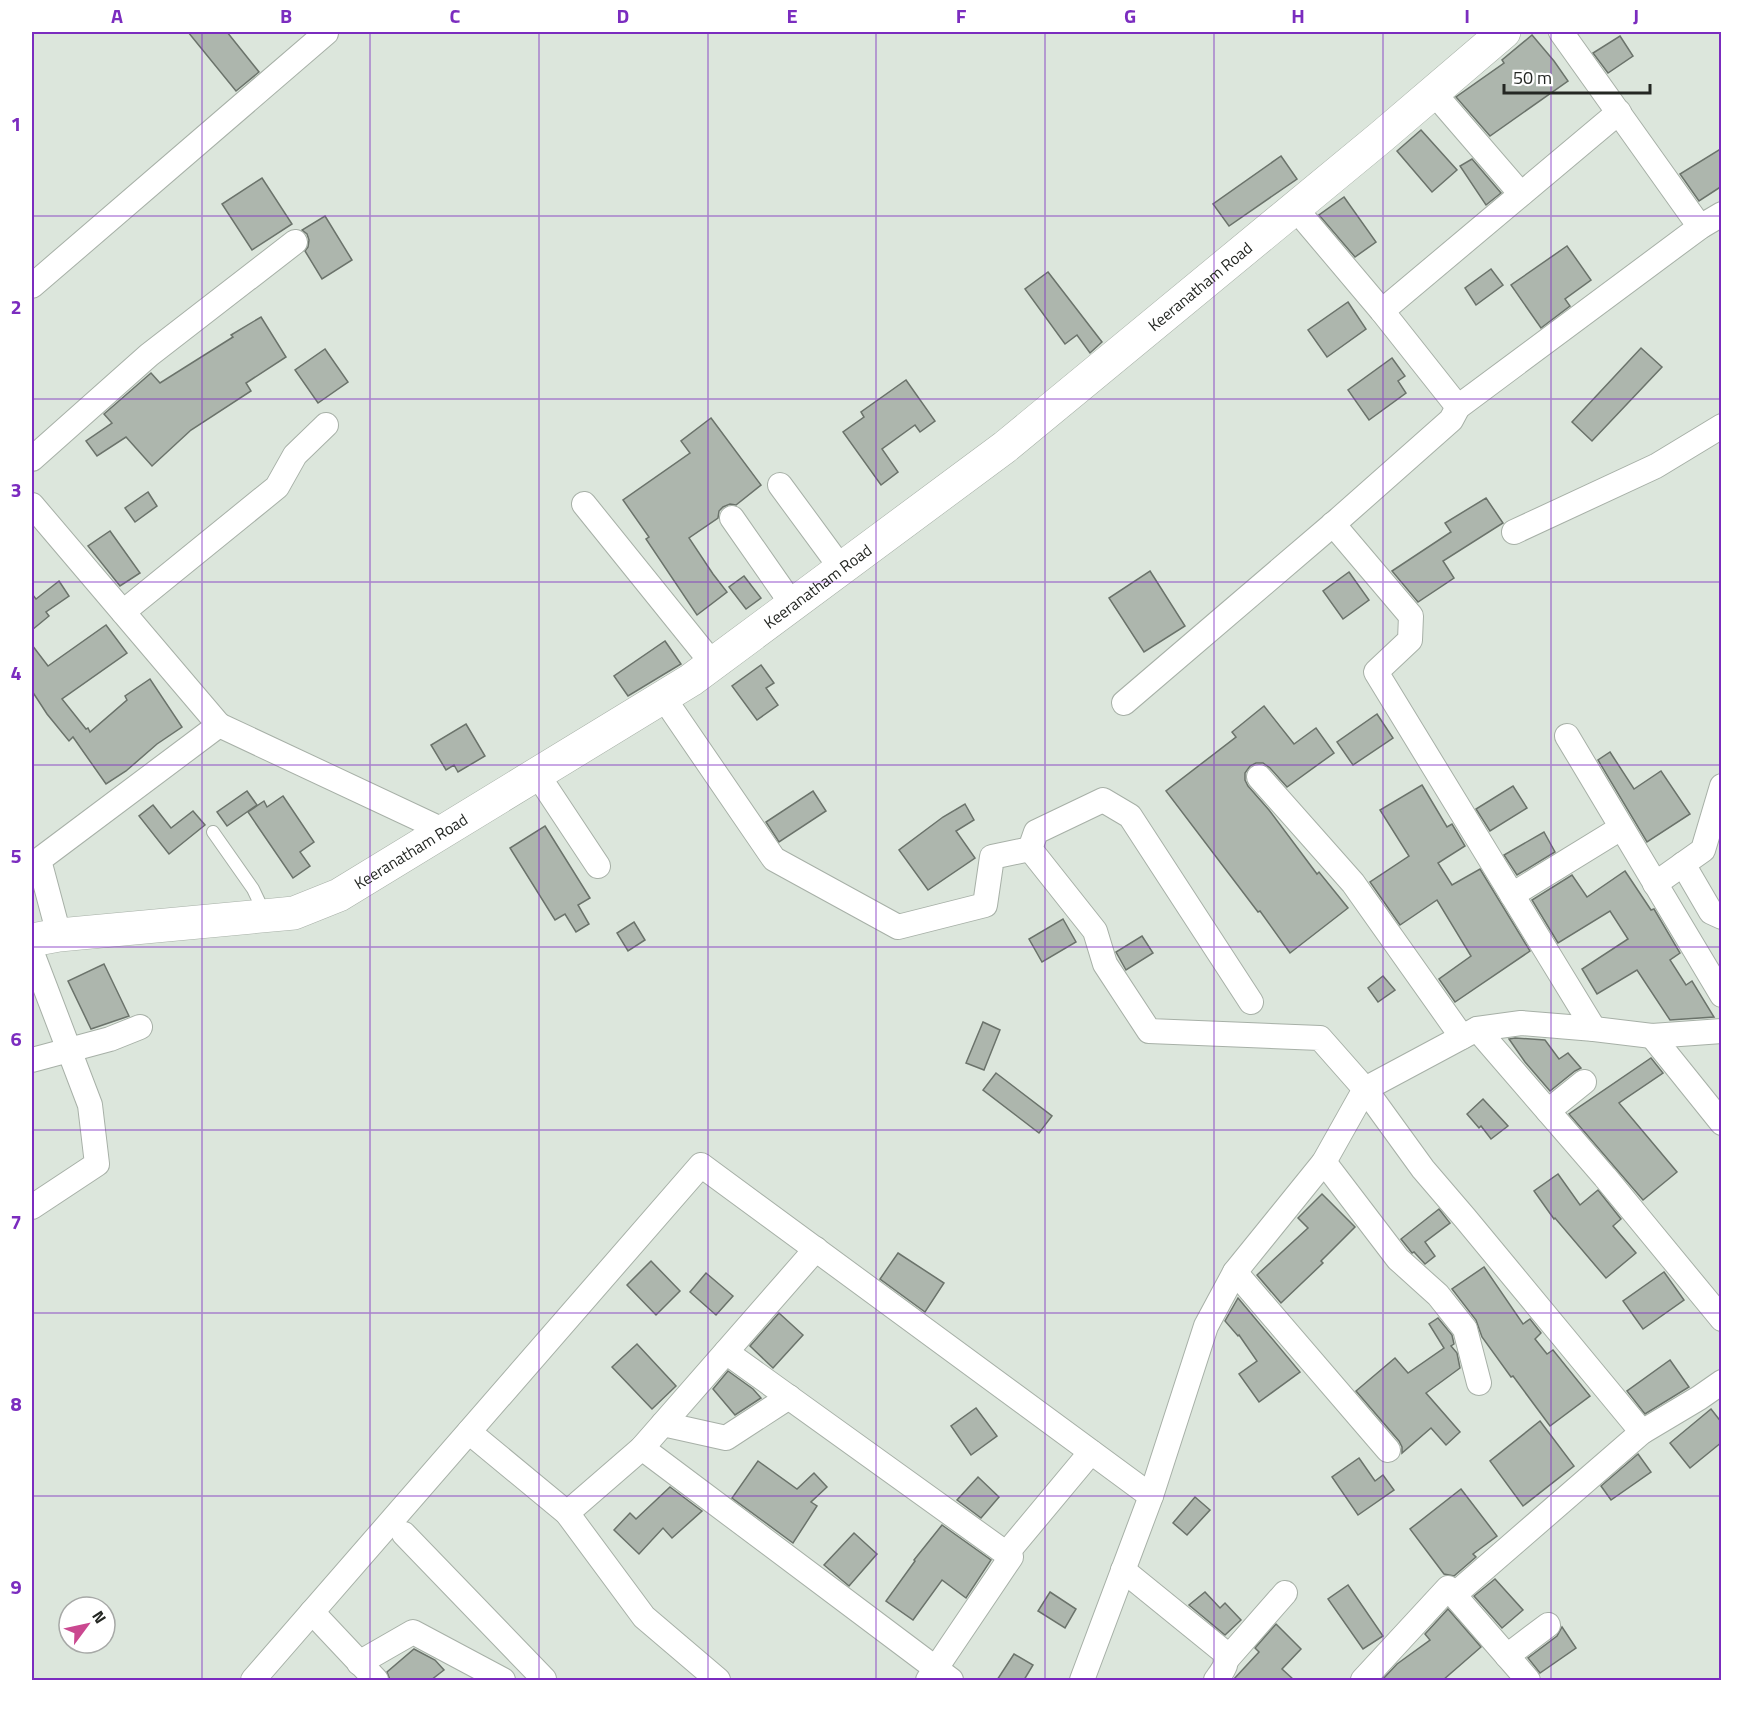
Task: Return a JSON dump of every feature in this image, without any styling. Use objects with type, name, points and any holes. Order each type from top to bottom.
[{"type":"street","name":"Keeranatham Road","points":[[45,937],[294,913],[339,895],[691,680],[1005,447],[1504,32]]},
{"type":"street","points":[[1561,32],[1700,227]]},
{"type":"street","points":[[32,286],[326,33]]},
{"type":"street","points":[[1433,92],[1521,194]]},
{"type":"street","points":[[1382,311],[1619,112]]},
{"type":"street","points":[[1295,208],[1382,311],[1458,407]]},
{"type":"street","points":[[1124,703],[1451,420],[1458,407],[1700,227],[1722,214]]},
{"type":"street","points":[[32,459],[149,355],[295,242]]},
{"type":"street","points":[[123,612],[277,487],[296,455],[326,424]]},
{"type":"street","points":[[1514,532],[1656,466],[1722,426]]},
{"type":"street","points":[[780,485],[841,568]]},
{"type":"street","points":[[584,504],[713,664]]},
{"type":"street","points":[[32,505],[219,724],[445,831]]},
{"type":"street","points":[[732,518],[792,604]]},
{"type":"street","points":[[1333,524],[1411,616],[1410,640],[1376,672],[1594,1029]]},
{"type":"street","points":[[663,697],[774,860],[898,927],[985,905],[992,857],[1030,849]]},
{"type":"street","points":[[45,937],[39,860],[219,724]]},
{"type":"street","points":[[1567,736],[1722,995]]},
{"type":"street","points":[[537,774],[598,866]]},
{"type":"street","points":[[1259,777],[1353,883],[1469,1033],[1548,1111],[1605,1176],[1722,1319]]},
{"type":"street","points":[[1655,884],[1703,850],[1722,786]]},
{"type":"street","points":[[1030,849],[1036,832],[1103,800],[1130,816],[1251,1002]]},
{"type":"street","points":[[1512,895],[1621,828]]},
{"type":"street","points":[[1030,849],[1095,932],[1105,964],[1149,1031],[1320,1038],[1365,1089],[1423,1169],[1642,1432]]},
{"type":"street","points":[[1683,864],[1711,912],[1722,917]]},
{"type":"street","points":[[32,953],[90,1105],[97,1164],[32,1207]]},
{"type":"street","points":[[1082,1680],[1151,1496],[1206,1326],[1235,1272],[1324,1162],[1365,1089],[1469,1033],[1521,1023],[1652,1036],[1722,1031]]},
{"type":"street","points":[[32,1060],[110,1039],[140,1027]]},
{"type":"street","points":[[1652,1036],[1722,1123]]},
{"type":"street","points":[[1548,1111],[1584,1082]]},
{"type":"street","points":[[1324,1162],[1398,1259],[1438,1295],[1465,1329],[1479,1383]]},
{"type":"street","points":[[253,1680],[702,1165],[1151,1496]]},
{"type":"street","points":[[567,1513],[642,1448],[816,1249]]},
{"type":"street","points":[[1235,1272],[1388,1450]]},
{"type":"street","points":[[642,1448],[939,1677],[1011,1557],[726,1352]]},
{"type":"street","points":[[1454,1595],[1642,1432],[1700,1398],[1722,1382]]},
{"type":"street","points":[[663,1424],[726,1438],[789,1397]]},
{"type":"street","points":[[469,1432],[567,1513],[644,1617],[718,1680]]},
{"type":"street","points":[[1006,1554],[1091,1452]]},
{"type":"street","points":[[404,1534],[543,1680]]},
{"type":"street","points":[[1123,1570],[1224,1652],[1227,1659],[1226,1666],[1216,1680]]},
{"type":"street","points":[[1363,1680],[1448,1588],[1528,1680]]},
{"type":"street","points":[[1227,1659],[1285,1593]]},
{"type":"street","points":[[312,1612],[376,1680]]},
{"type":"street","points":[[1507,1656],[1548,1625]]},
{"type":"street","points":[[359,1663],[412,1632],[503,1680]]},
{"type":"lane","points":[[213,832],[253,889],[266,916]]},
{"type":"building","points":[[188,32],[227,32],[259,72],[236,91]]},
{"type":"building","points":[[1532,35],[1568,81],[1490,136],[1456,97],[1504,63],[1502,60]]},
{"type":"building","points":[[1620,36],[1633,56],[1608,73],[1593,53]]},
{"type":"building","points":[[1421,130],[1457,170],[1432,192],[1397,151]]},
{"type":"building","points":[[1722,148],[1722,186],[1699,201],[1680,174]]},
{"type":"building","points":[[1281,156],[1297,179],[1229,226],[1213,204]]},
{"type":"building","points":[[1472,159],[1501,193],[1486,205],[1460,166]]},
{"type":"building","points":[[262,178],[292,224],[252,250],[222,204]]},
{"type":"building","points":[[1344,197],[1376,242],[1355,257],[1319,215]]},
{"type":"building","points":[[325,216],[352,260],[322,279],[305,251],[309,240],[307,234],[302,230]]},
{"type":"building","points":[[1567,246],[1591,280],[1565,299],[1570,306],[1541,328],[1511,285]]},
{"type":"building","points":[[1491,269],[1503,285],[1476,305],[1465,288]]},
{"type":"building","points":[[1048,272],[1102,342],[1090,353],[1077,335],[1065,344],[1025,289]]},
{"type":"building","points":[[1348,302],[1366,329],[1327,357],[1308,330]]},
{"type":"building","points":[[261,317],[286,357],[246,383],[251,391],[191,430],[152,466],[126,437],[97,456],[86,441],[112,423],[104,414],[151,373],[160,383]]},
{"type":"building","points":[[1641,348],[1662,367],[1592,441],[1572,422]]},
{"type":"building","points":[[325,349],[348,382],[318,403],[295,370]]},
{"type":"building","points":[[1392,358],[1405,376],[1398,381],[1406,393],[1369,420],[1348,390]]},
{"type":"building","points":[[906,380],[935,421],[920,432],[915,425],[882,449],[898,472],[881,485],[843,432],[864,417],[861,412]]},
{"type":"building","points":[[711,418],[761,485],[736,505],[730,504],[723,507],[719,511],[718,518],[689,538],[727,592],[697,615],[646,539],[649,537],[623,500],[690,453],[681,441]]},
{"type":"building","points":[[148,492],[157,506],[135,522],[125,508]]},
{"type":"building","points":[[1486,498],[1503,523],[1443,561],[1454,578],[1418,602],[1392,571],[1451,532],[1445,523]]},
{"type":"building","points":[[110,531],[140,573],[120,586],[88,546]]},
{"type":"building","points":[[1150,571],[1185,626],[1144,652],[1109,598]]},
{"type":"building","points":[[1349,572],[1369,600],[1343,619],[1323,591]]},
{"type":"building","points":[[744,576],[761,598],[746,609],[729,587]]},
{"type":"building","points":[[59,581],[69,596],[46,612],[49,616],[32,630],[32,594],[36,599]]},
{"type":"building","points":[[106,625],[127,653],[62,699],[90,732],[127,700],[125,696],[150,679],[182,727],[106,784],[73,737],[69,741],[32,691],[32,645],[48,666]]},
{"type":"building","points":[[665,641],[681,664],[628,696],[614,676]]},
{"type":"building","points":[[761,665],[774,683],[766,688],[778,705],[757,720],[732,686]]},
{"type":"building","points":[[1264,706],[1294,744],[1316,728],[1334,753],[1287,787],[1263,763],[1250,766],[1245,773],[1248,786],[1317,874],[1319,872],[1348,908],[1290,953],[1166,791],[1236,737],[1232,732]]},
{"type":"building","points":[[1377,714],[1393,738],[1353,765],[1337,742]]},
{"type":"building","points":[[466,724],[485,756],[458,772],[454,765],[446,770],[431,745]]},
{"type":"building","points":[[1610,752],[1634,789],[1661,771],[1690,814],[1647,842],[1598,760]]},
{"type":"building","points":[[1422,785],[1447,827],[1452,824],[1465,846],[1438,863],[1452,885],[1480,869],[1530,951],[1455,1002],[1439,979],[1471,956],[1437,900],[1400,925],[1370,882],[1409,856],[1380,810]]},
{"type":"building","points":[[1513,786],[1527,808],[1490,831],[1476,809]]},
{"type":"building","points":[[247,791],[257,805],[227,826],[217,812]]},
{"type":"building","points":[[813,791],[826,811],[779,842],[766,822]]},
{"type":"building","points":[[283,796],[314,842],[300,852],[310,866],[293,878],[248,812],[264,801],[267,807]]},
{"type":"building","points":[[965,804],[974,820],[956,831],[975,858],[928,890],[899,850],[943,817]]},
{"type":"building","points":[[153,805],[171,828],[193,811],[205,825],[169,854],[139,816]]},
{"type":"building","points":[[545,826],[590,898],[578,905],[589,924],[576,932],[565,914],[555,920],[510,848]]},
{"type":"building","points":[[1544,832],[1555,852],[1517,875],[1504,855]]},
{"type":"building","points":[[1625,871],[1651,910],[1654,909],[1680,953],[1670,960],[1686,985],[1692,981],[1714,1017],[1670,1020],[1637,970],[1597,994],[1582,969],[1628,939],[1610,911],[1558,943],[1532,900],[1572,875],[1587,897]]},
{"type":"building","points":[[1063,919],[1076,942],[1042,962],[1029,939]]},
{"type":"building","points":[[634,922],[645,940],[628,951],[617,933]]},
{"type":"building","points":[[1142,936],[1153,953],[1126,970],[1116,952]]},
{"type":"building","points":[[104,964],[129,1016],[91,1029],[68,981]]},
{"type":"building","points":[[1383,976],[1395,990],[1378,1002],[1368,988]]},
{"type":"building","points":[[983,1022],[1000,1030],[984,1070],[966,1063]]},
{"type":"building","points":[[1509,1039],[1545,1040],[1559,1059],[1568,1053],[1581,1068],[1550,1091]]},
{"type":"building","points":[[1651,1058],[1663,1073],[1619,1103],[1677,1172],[1643,1200],[1569,1114]]},
{"type":"building","points":[[996,1073],[1052,1116],[1039,1133],[983,1090]]},
{"type":"building","points":[[1483,1099],[1508,1126],[1491,1139],[1467,1114]]},
{"type":"building","points":[[1558,1174],[1580,1205],[1598,1190],[1621,1219],[1613,1226],[1636,1253],[1606,1278],[1554,1219],[1534,1191]]},
{"type":"building","points":[[1322,1194],[1355,1227],[1321,1261],[1323,1263],[1281,1303],[1257,1275],[1308,1228],[1298,1218]]},
{"type":"building","points":[[1439,1209],[1450,1223],[1425,1242],[1435,1256],[1425,1264],[1401,1239]]},
{"type":"building","points":[[898,1253],[944,1283],[925,1312],[880,1279]]},
{"type":"building","points":[[651,1261],[680,1291],[656,1315],[627,1285]]},
{"type":"building","points":[[1484,1267],[1523,1324],[1530,1319],[1541,1333],[1535,1339],[1547,1354],[1553,1350],[1590,1396],[1550,1426],[1482,1337],[1476,1320],[1452,1289]]},
{"type":"building","points":[[1664,1272],[1684,1300],[1643,1329],[1623,1301]]},
{"type":"building","points":[[706,1273],[733,1296],[716,1315],[690,1292]]},
{"type":"building","points":[[1238,1298],[1300,1372],[1259,1402],[1239,1374],[1257,1361],[1239,1335],[1225,1321]]},
{"type":"building","points":[[779,1313],[803,1335],[773,1368],[750,1346]]},
{"type":"building","points":[[1438,1318],[1452,1335],[1454,1344],[1451,1346],[1457,1353],[1460,1368],[1426,1393],[1460,1432],[1446,1445],[1431,1428],[1402,1453],[1399,1441],[1356,1391],[1395,1358],[1408,1373],[1444,1348],[1429,1324]]},
{"type":"building","points":[[637,1344],[676,1386],[652,1409],[612,1367]]},
{"type":"building","points":[[1670,1360],[1689,1387],[1645,1414],[1627,1391]]},
{"type":"building","points":[[728,1371],[753,1389],[761,1398],[735,1415],[713,1389]]},
{"type":"building","points":[[976,1408],[997,1436],[971,1455],[951,1426]]},
{"type":"building","points":[[1711,1409],[1722,1423],[1722,1442],[1690,1468],[1670,1443]]},
{"type":"building","points":[[1540,1421],[1574,1466],[1523,1506],[1490,1461]]},
{"type":"building","points":[[1638,1454],[1651,1472],[1611,1500],[1601,1486]]},
{"type":"building","points":[[1359,1458],[1375,1481],[1383,1475],[1394,1490],[1358,1515],[1332,1477]]},
{"type":"building","points":[[758,1461],[797,1489],[814,1473],[827,1487],[811,1502],[817,1506],[793,1543],[732,1498]]},
{"type":"building","points":[[978,1477],[999,1497],[981,1518],[957,1500]]},
{"type":"building","points":[[670,1487],[702,1511],[672,1538],[663,1528],[639,1554],[614,1530],[630,1513],[636,1519]]},
{"type":"building","points":[[1461,1489],[1497,1536],[1473,1554],[1476,1557],[1454,1576],[1444,1574],[1410,1529]]},
{"type":"building","points":[[1195,1497],[1210,1510],[1187,1535],[1173,1523]]},
{"type":"building","points":[[942,1525],[991,1560],[966,1598],[942,1580],[913,1620],[886,1601]]},
{"type":"building","points":[[854,1533],[877,1554],[849,1586],[824,1565]]},
{"type":"building","points":[[1495,1579],[1523,1610],[1502,1628],[1474,1596]]},
{"type":"building","points":[[1348,1585],[1383,1636],[1363,1649],[1328,1599]]},
{"type":"building","points":[[1050,1592],[1076,1609],[1065,1628],[1038,1611]]},
{"type":"building","points":[[1205,1592],[1220,1608],[1225,1603],[1241,1620],[1225,1635],[1189,1605]]},
{"type":"building","points":[[1448,1609],[1481,1647],[1443,1680],[1382,1680],[1397,1664],[1430,1640],[1425,1634]]},
{"type":"building","points":[[1276,1624],[1301,1649],[1282,1669],[1294,1680],[1233,1680],[1259,1652],[1255,1648]]},
{"type":"building","points":[[1562,1627],[1576,1648],[1540,1673],[1528,1658],[1557,1636]]},
{"type":"building","points":[[414,1649],[435,1660],[444,1670],[431,1680],[390,1680],[387,1672]]},
{"type":"building","points":[[1014,1654],[1033,1665],[1024,1680],[997,1680]]}]
